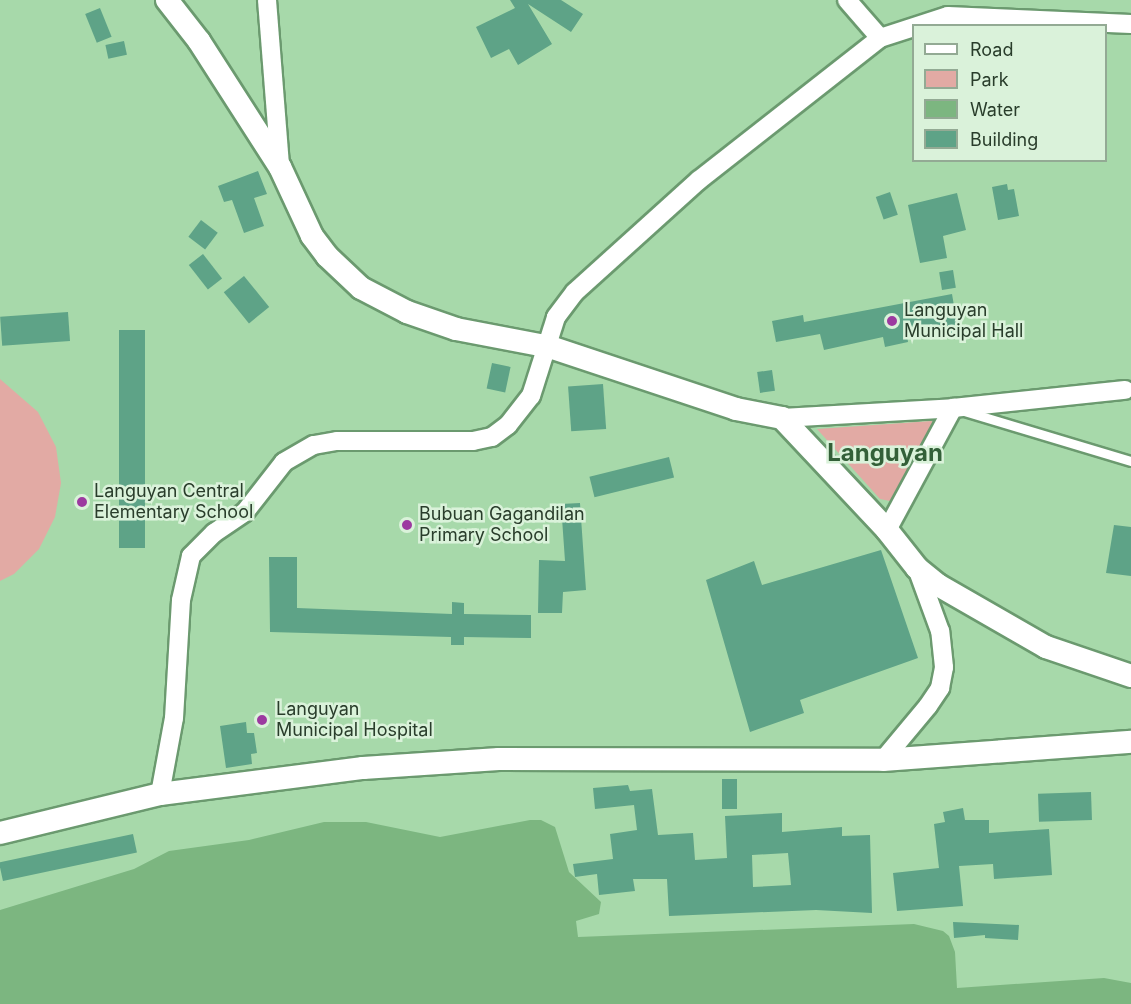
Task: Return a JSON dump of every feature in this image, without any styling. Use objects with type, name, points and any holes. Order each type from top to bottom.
[{"type":"street","points":[[167,0],[199,41],[280,167],[312,236],[327,256],[361,288],[427,320],[549,347],[736,409],[782,418],[953,408],[1128,391]]},
{"type":"street","points":[[267,0],[280,167]]},
{"type":"street","points":[[848,0],[880,38]]},
{"type":"street","points":[[923,24],[948,16],[1131,24]]},
{"type":"street","points":[[160,794],[174,718],[181,600],[188,565],[196,551],[244,512],[284,462],[314,445],[376,439],[454,441],[492,436],[521,413],[549,347],[556,317],[564,304],[609,260],[699,180],[880,38],[912,28]]},
{"type":"street","points":[[887,530],[953,408]]},
{"type":"street","points":[[782,418],[887,530],[917,568],[969,606],[1046,647],[1131,676]]},
{"type":"street","points":[[883,760],[940,688],[944,667],[940,631],[917,568]]},
{"type":"street","points":[[0,833],[160,794],[452,761],[883,760],[1131,742]]},
{"type":"lane","points":[[953,408],[1131,461]]},
{"type":"green space","points":[[0,379],[38,412],[56,447],[61,483],[55,517],[39,549],[14,574],[0,581]]},
{"type":"green space","points":[[932,421],[933,436],[890,501],[880,499],[817,429]]},
{"type":"water","points":[[530,820],[541,820],[555,827],[569,872],[601,902],[599,914],[576,921],[578,937],[914,924],[943,931],[949,936],[955,952],[957,988],[1104,978],[1131,983],[1131,1004],[0,1004],[0,910],[134,869],[169,851],[249,840],[324,822],[366,822],[440,837]]},
{"type":"building","points":[[510,0],[561,0],[583,14],[571,32],[528,4],[552,44],[518,65],[509,49],[491,58],[476,27],[515,8]]},
{"type":"building","points":[[100,8],[112,37],[97,43],[85,14]]},
{"type":"building","points":[[124,41],[127,55],[108,59],[105,45]]},
{"type":"building","points":[[258,171],[267,194],[254,198],[264,226],[244,233],[232,200],[224,202],[218,186]]},
{"type":"building","points":[[1007,184],[1008,190],[1014,189],[1019,216],[998,220],[992,187]]},
{"type":"building","points":[[890,192],[898,215],[884,220],[876,197]]},
{"type":"building","points":[[957,193],[966,230],[943,236],[947,258],[920,263],[908,205]]},
{"type":"building","points":[[201,220],[218,233],[205,249],[188,237]]},
{"type":"building","points":[[203,254],[222,278],[208,290],[189,265]]},
{"type":"building","points":[[953,270],[956,288],[942,290],[939,272]]},
{"type":"building","points":[[244,276],[269,307],[249,323],[224,292]]},
{"type":"building","points":[[952,294],[959,335],[945,338],[942,328],[907,335],[908,342],[885,347],[883,337],[824,350],[820,334],[776,342],[772,321],[803,315],[804,322]]},
{"type":"building","points":[[68,312],[70,341],[2,346],[0,317]]},
{"type":"building","points":[[119,330],[145,330],[145,548],[119,548]]},
{"type":"building","points":[[492,363],[511,367],[505,392],[487,388]]},
{"type":"building","points":[[772,370],[775,391],[760,393],[757,372]]},
{"type":"building","points":[[603,384],[606,429],[571,431],[568,386]]},
{"type":"building","points":[[669,457],[674,477],[595,497],[589,477]]},
{"type":"building","points":[[580,503],[586,590],[563,592],[562,613],[538,613],[539,560],[565,561],[561,504]]},
{"type":"building","points":[[1114,525],[1131,527],[1131,576],[1106,573]]},
{"type":"building","points":[[881,550],[918,658],[800,700],[804,713],[750,732],[706,580],[754,561],[762,585]]},
{"type":"building","points":[[269,557],[297,557],[297,608],[452,614],[452,602],[464,603],[464,614],[531,615],[531,638],[464,637],[464,645],[451,645],[451,637],[270,632]]},
{"type":"building","points":[[246,722],[247,733],[254,733],[257,753],[251,754],[252,764],[226,768],[220,726]]},
{"type":"building","points":[[722,779],[737,779],[737,809],[722,809]]},
{"type":"building","points":[[628,785],[630,791],[652,789],[658,835],[693,833],[695,860],[727,858],[725,816],[782,813],[782,832],[842,827],[842,836],[870,835],[872,913],[816,910],[669,916],[667,879],[633,879],[635,891],[599,895],[597,874],[575,877],[573,864],[613,859],[610,834],[637,830],[634,805],[595,809],[593,788]],"holes":[[[788,853],[791,885],[753,887],[752,855]]]},
{"type":"building","points":[[1091,792],[1092,820],[1039,822],[1038,794]]},
{"type":"building","points":[[963,808],[965,820],[989,820],[989,833],[1049,829],[1052,875],[994,879],[993,864],[959,866],[963,906],[897,911],[893,873],[939,868],[934,824],[945,822],[943,812]]},
{"type":"building","points":[[133,834],[137,853],[3,881],[0,862]]},
{"type":"building","points":[[953,922],[1019,925],[1018,940],[985,938],[985,935],[954,938]]},
{"type":"place","name":"Languyan Municipal Hall","points":[[892,321]]},
{"type":"place","name":"Languyan Central Elementary School","points":[[82,502]]},
{"type":"place","name":"Bubuan Gagandilan Primary School","points":[[407,525]]},
{"type":"place","name":"Languyan Municipal Hospital","points":[[262,720]]},
{"type":"district","name":"Languyan","points":[[885,453]]}]
